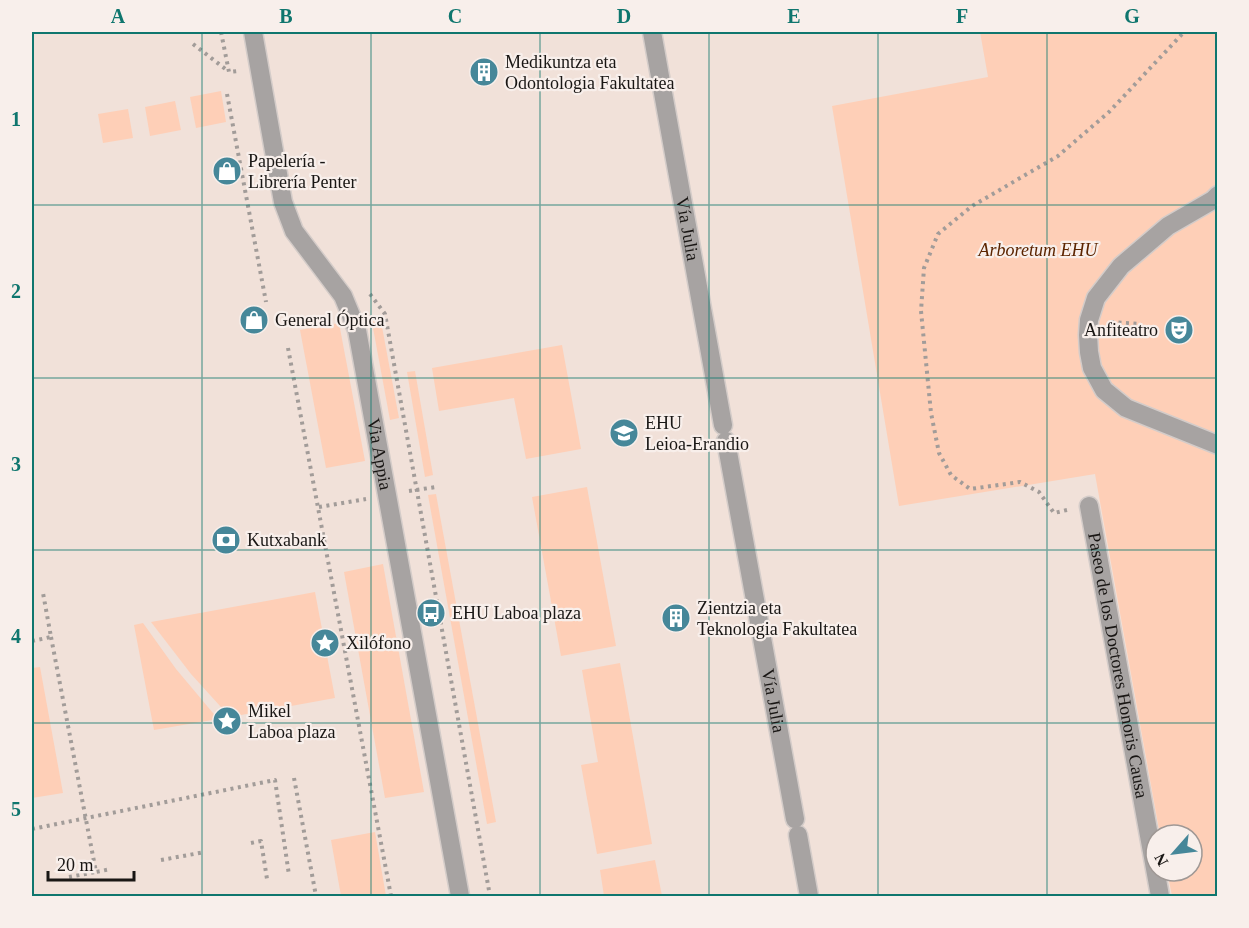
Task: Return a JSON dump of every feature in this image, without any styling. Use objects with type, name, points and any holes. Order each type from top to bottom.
[{"type":"street","name":"Via Appia","points":[[253,32],[283,202],[294,231],[343,296],[357,330],[460,897]]},
{"type":"street","name":"Vía Julia","points":[[652,32],[809,897]]},
{"type":"street","points":[[1218,195],[1168,226],[1121,267],[1096,298],[1089,320],[1088,335],[1092,368],[1104,390],[1126,408],[1218,445]]},
{"type":"street","name":"Paseo de los Doctores Honoris Causa","points":[[1089,506],[1160,897]]},
{"type":"path","points":[[1089,506],[1054,513],[1039,492],[1020,482],[970,489],[951,475],[939,453],[931,413],[921,311],[924,268],[938,234],[972,207],[1058,156],[1109,112],[1184,32]]},
{"type":"path","points":[[193,44],[229,72]]},
{"type":"path","points":[[227,94],[267,302]]},
{"type":"path","points":[[288,348],[391,897]]},
{"type":"path","points":[[43,592],[96,872]]},
{"type":"path","points":[[32,641],[51,638]]},
{"type":"path","points":[[294,778],[316,897]]},
{"type":"path","points":[[32,829],[275,780],[289,875]]},
{"type":"path","points":[[251,843],[261,841],[267,879]]},
{"type":"path","points":[[161,860],[205,852]]},
{"type":"path","points":[[69,877],[111,869]]},
{"type":"shaded area","name":"EHU Leioa-Erandio","points":[[32,32],[1217,32],[1217,896],[32,896]]},
{"type":"green space","name":"Arboretum EHU","points":[[980,32],[1217,32],[1217,896],[1172,896],[1169,883],[1204,883],[1204,823],[1158,823],[1095,474],[899,506],[832,106],[988,77]]},
{"type":"green space","points":[[221,91],[226,122],[196,128],[190,97]]},
{"type":"green space","points":[[175,101],[181,130],[150,136],[145,107]]},
{"type":"green space","points":[[128,109],[133,138],[103,143],[98,114]]},
{"type":"green space","points":[[380,316],[399,418],[390,420],[371,317]]},
{"type":"green space","points":[[339,323],[365,461],[326,468],[300,330]]},
{"type":"green space","points":[[562,345],[581,449],[526,459],[514,398],[439,411],[432,368]]},
{"type":"green space","points":[[415,371],[433,475],[425,477],[407,372]]},
{"type":"green space","points":[[587,487],[616,646],[561,656],[532,497]]},
{"type":"green space","points":[[436,494],[496,822],[487,824],[428,495]]},
{"type":"green space","points":[[383,564],[424,792],[385,798],[344,572]]},
{"type":"green space","points":[[315,592],[335,698],[230,717],[191,674],[151,622]]},
{"type":"green space","points":[[143,623],[176,669],[218,719],[154,730],[134,625]]},
{"type":"green space","points":[[620,663],[652,844],[597,854],[581,765],[598,762],[582,670]]},
{"type":"green space","points":[[40,667],[63,793],[32,798],[32,668]]},
{"type":"green space","points":[[375,832],[386,896],[341,896],[331,840]]},
{"type":"green space","points":[[655,860],[662,896],[604,896],[600,870]]},
{"type":"place","name":"Medikuntza eta Odontologia Fakultatea","points":[[484,72]]},
{"type":"place","name":"Papelería - Librería Penter","points":[[227,171]]},
{"type":"place","name":"General Óptica","points":[[254,320]]},
{"type":"place","name":"Anfiteatro","points":[[1179,330]]},
{"type":"place","name":"EHU Leioa-Erandio","points":[[624,433]]},
{"type":"place","name":"Kutxabank","points":[[226,540]]},
{"type":"place","name":"EHU Laboa plaza","points":[[431,613]]},
{"type":"place","name":"Zientzia eta Teknologia Fakultatea","points":[[676,618]]},
{"type":"place","name":"Xilófono","points":[[325,643]]},
{"type":"place","name":"Mikel Laboa plaza","points":[[227,721]]}]
